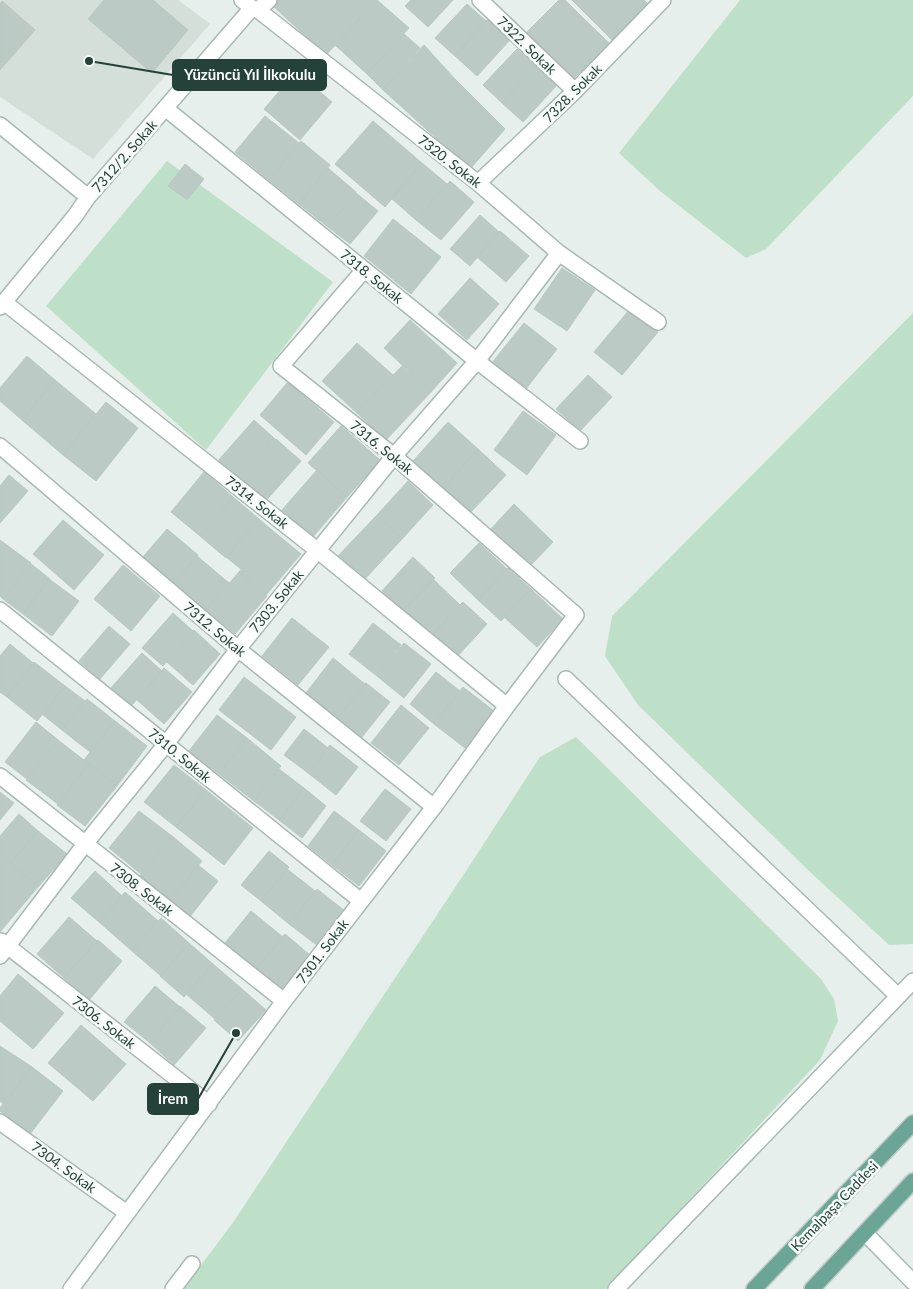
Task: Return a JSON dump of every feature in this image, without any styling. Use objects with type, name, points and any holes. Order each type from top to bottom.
[{"type":"main road","name":"Kemalpaşa Caddesi","points":[[754,1289],[913,1123]]},
{"type":"main road","points":[[812,1289],[913,1181]]},
{"type":"street","name":"7312/2. Sokak","points":[[2,304],[75,216],[88,197],[250,6],[270,0]]},
{"type":"street","name":"7322. Sokak","points":[[480,0],[574,91]]},
{"type":"street","name":"7328. Sokak","points":[[478,183],[574,91],[663,0]]},
{"type":"street","name":"7320. Sokak","points":[[250,6],[478,183],[559,253],[658,322]]},
{"type":"street","name":"7318. Sokak","points":[[165,108],[580,442]]},
{"type":"street","points":[[0,125],[88,197]]},
{"type":"street","name":"7303. Sokak","points":[[3,947],[166,744],[238,648],[394,456],[477,361],[559,253]]},
{"type":"street","name":"7316. Sokak","points":[[364,270],[281,366],[394,456],[576,616]]},
{"type":"street","name":"7314. Sokak","points":[[2,304],[317,550],[507,706]]},
{"type":"street","name":"7312. Sokak","points":[[0,446],[238,648],[434,807]]},
{"type":"street","name":"7310. Sokak","points":[[0,610],[361,901]]},
{"type":"street","name":"7301. Sokak","points":[[71,1289],[284,1002],[434,807],[507,706],[576,616]]},
{"type":"street","points":[[566,679],[898,996]]},
{"type":"street","name":"7308. Sokak","points":[[0,776],[284,1002]]},
{"type":"street","name":"7306. Sokak","points":[[3,947],[209,1104]]},
{"type":"street","points":[[616,1289],[913,981]]},
{"type":"street","name":"7304. Sokak","points":[[0,1122],[127,1213]]},
{"type":"street","points":[[865,1233],[913,1282]]},
{"type":"street","points":[[173,1289],[192,1264]]},
{"type":"shaded area","points":[[0,0],[178,0],[210,24],[93,159],[0,97]]},
{"type":"green space","points":[[740,0],[913,0],[913,96],[766,249],[746,258],[660,191],[619,153]]},
{"type":"green space","points":[[167,161],[333,282],[206,450],[46,306]]},
{"type":"green space","points":[[913,313],[913,944],[889,945],[808,870],[638,705],[605,656],[612,616]]},
{"type":"green space","points":[[576,737],[821,979],[834,999],[838,1021],[820,1060],[606,1289],[183,1289],[232,1224],[540,757]]},
{"type":"building","points":[[104,0],[153,0],[188,30],[152,73],[88,19]]},
{"type":"building","points":[[278,0],[377,0],[326,55],[272,5]]},
{"type":"building","points":[[377,0],[409,28],[367,74],[335,45]]},
{"type":"building","points":[[411,0],[453,0],[428,27],[405,6]]},
{"type":"building","points":[[559,0],[565,0],[579,14],[544,49],[527,32]]},
{"type":"building","points":[[572,0],[644,0],[648,4],[612,40]]},
{"type":"building","points":[[2,1],[35,30],[0,70],[0,4]]},
{"type":"building","points":[[467,4],[486,21],[455,56],[435,38]]},
{"type":"building","points":[[579,14],[609,43],[574,78],[544,49]]},
{"type":"building","points":[[488,19],[510,40],[477,76],[455,56]]},
{"type":"building","points":[[404,34],[420,48],[383,90],[367,74]]},
{"type":"building","points":[[424,45],[454,78],[414,118],[383,90]]},
{"type":"building","points":[[517,49],[535,65],[502,103],[483,85]]},
{"type":"building","points":[[536,64],[558,84],[523,122],[502,103]]},
{"type":"building","points":[[296,72],[332,102],[300,140],[264,109]]},
{"type":"building","points":[[454,78],[505,129],[470,169],[414,118]]},
{"type":"building","points":[[265,116],[299,143],[269,180],[235,152]]},
{"type":"building","points":[[373,121],[422,163],[385,207],[335,164]]},
{"type":"building","points":[[301,141],[330,165],[299,204],[269,180]]},
{"type":"building","points":[[422,163],[447,184],[416,220],[391,198]]},
{"type":"building","points":[[185,164],[204,179],[187,200],[168,186]]},
{"type":"building","points":[[328,168],[356,192],[328,227],[299,204]]},
{"type":"building","points":[[450,181],[474,202],[441,240],[416,220]]},
{"type":"building","points":[[356,193],[378,211],[350,244],[328,227]]},
{"type":"building","points":[[480,215],[499,232],[470,266],[450,249]]},
{"type":"building","points":[[393,219],[441,257],[411,294],[364,256]]},
{"type":"building","points":[[500,231],[529,256],[506,282],[477,257]]},
{"type":"building","points":[[562,268],[595,290],[567,331],[534,309]]},
{"type":"building","points":[[470,278],[499,304],[467,340],[438,314]]},
{"type":"building","points":[[630,309],[658,332],[622,375],[594,352]]},
{"type":"building","points":[[410,320],[457,363],[431,392],[384,348]]},
{"type":"building","points":[[524,323],[557,349],[525,390],[491,364]]},
{"type":"building","points":[[357,343],[393,375],[357,413],[322,381]]},
{"type":"building","points":[[27,356],[55,380],[22,420],[0,401],[0,388]]},
{"type":"building","points":[[402,366],[431,392],[386,440],[357,413]]},
{"type":"building","points":[[588,375],[612,397],[580,431],[556,409]]},
{"type":"building","points":[[55,380],[96,414],[63,455],[22,420]]},
{"type":"building","points":[[288,382],[334,422],[306,455],[260,415]]},
{"type":"building","points":[[106,402],[138,428],[96,481],[63,455]]},
{"type":"building","points":[[523,411],[556,435],[527,475],[494,450]]},
{"type":"building","points":[[254,420],[275,439],[239,481],[217,462]]},
{"type":"building","points":[[448,422],[478,449],[443,488],[413,461]]},
{"type":"building","points":[[341,426],[380,460],[347,497],[308,463]]},
{"type":"building","points":[[276,439],[301,461],[264,503],[239,481]]},
{"type":"building","points":[[478,449],[506,475],[470,513],[443,488]]},
{"type":"building","points":[[317,470],[347,497],[313,537],[282,510]]},
{"type":"building","points":[[204,472],[233,497],[200,536],[171,512]]},
{"type":"building","points":[[9,475],[28,491],[0,523],[0,486]]},
{"type":"building","points":[[408,481],[433,505],[402,539],[377,515]]},
{"type":"building","points":[[233,497],[259,519],[226,558],[200,536]]},
{"type":"building","points":[[514,504],[553,542],[529,567],[490,530]]},
{"type":"building","points":[[377,515],[402,539],[364,580],[338,556]]},
{"type":"building","points":[[259,519],[273,531],[241,569],[226,557]]},
{"type":"building","points":[[63,520],[104,555],[74,590],[33,554]]},
{"type":"building","points":[[167,529],[198,555],[174,583],[143,557]]},
{"type":"building","points":[[273,531],[301,554],[266,595],[239,572]]},
{"type":"building","points":[[0,540],[31,563],[3,599],[0,596]]},
{"type":"building","points":[[479,543],[507,569],[478,600],[450,573]]},
{"type":"building","points":[[197,556],[229,583],[206,610],[174,583]]},
{"type":"building","points":[[413,557],[435,578],[403,611],[382,591]]},
{"type":"building","points":[[31,564],[50,579],[23,614],[3,599]]},
{"type":"building","points":[[123,565],[160,596],[131,631],[94,599]]},
{"type":"building","points":[[508,568],[531,589],[501,621],[478,600]]},
{"type":"building","points":[[239,572],[267,596],[235,634],[206,610]]},
{"type":"building","points":[[49,579],[79,601],[52,636],[23,614]]},
{"type":"building","points":[[433,579],[460,605],[431,636],[403,611]]},
{"type":"building","points":[[531,589],[563,619],[537,647],[504,617]]},
{"type":"building","points":[[463,602],[487,624],[455,659],[431,636]]},
{"type":"building","points":[[173,613],[193,631],[163,666],[142,648]]},
{"type":"building","points":[[292,618],[329,647],[298,685],[262,656]]},
{"type":"building","points":[[373,623],[401,645],[377,676],[349,654]]},
{"type":"building","points":[[109,626],[130,644],[100,679],[79,661]]},
{"type":"building","points":[[194,630],[220,654],[193,685],[167,662]]},
{"type":"building","points":[[404,643],[431,664],[404,698],[377,676]]},
{"type":"building","points":[[10,644],[33,663],[7,697],[0,692],[0,656]]},
{"type":"building","points":[[142,653],[162,671],[131,706],[110,689]]},
{"type":"building","points":[[333,658],[365,684],[338,718],[306,693]]},
{"type":"building","points":[[34,662],[65,686],[37,721],[7,697]]},
{"type":"building","points":[[164,668],[192,692],[164,724],[137,700]]},
{"type":"building","points":[[436,672],[460,691],[434,724],[410,704]]},
{"type":"building","points":[[244,677],[296,717],[271,750],[219,710]]},
{"type":"building","points":[[366,683],[390,702],[362,737],[338,718]]},
{"type":"building","points":[[65,686],[85,701],[62,730],[42,714]]},
{"type":"building","points":[[463,687],[494,711],[465,748],[434,724]]},
{"type":"building","points":[[87,699],[115,721],[90,752],[62,730]]},
{"type":"building","points":[[401,705],[429,728],[399,765],[371,743]]},
{"type":"building","points":[[217,715],[247,738],[219,774],[189,751]]},
{"type":"building","points":[[115,721],[147,746],[117,786],[84,760]]},
{"type":"building","points":[[36,722],[58,740],[27,779],[5,762]]},
{"type":"building","points":[[304,729],[328,748],[308,773],[284,755]]},
{"type":"building","points":[[247,738],[281,766],[254,801],[219,774]]},
{"type":"building","points":[[58,740],[89,764],[58,804],[26,780]]},
{"type":"building","points":[[330,745],[358,767],[336,795],[308,773]]},
{"type":"building","points":[[89,764],[117,786],[85,826],[57,805]]},
{"type":"building","points":[[174,765],[206,790],[176,827],[144,802]]},
{"type":"building","points":[[279,769],[304,788],[279,820],[254,801]]},
{"type":"building","points":[[304,788],[326,806],[302,838],[279,820]]},
{"type":"building","points":[[385,789],[411,809],[386,841],[360,821]]},
{"type":"building","points":[[206,790],[253,828],[224,865],[176,827]]},
{"type":"building","points":[[0,792],[14,803],[0,820]]},
{"type":"building","points":[[139,811],[172,836],[141,874],[109,848]]},
{"type":"building","points":[[334,811],[359,830],[332,865],[308,846]]},
{"type":"building","points":[[19,814],[38,831],[11,863],[0,853],[0,836]]},
{"type":"building","points":[[359,830],[386,851],[359,886],[332,865]]},
{"type":"building","points":[[38,831],[67,854],[38,887],[11,863]]},
{"type":"building","points":[[172,836],[202,861],[168,903],[138,879]]},
{"type":"building","points":[[269,851],[289,867],[261,901],[241,885]]},
{"type":"building","points":[[0,853],[38,887],[0,932]]},
{"type":"building","points":[[198,865],[218,881],[188,919],[168,903]]},
{"type":"building","points":[[287,869],[315,891],[289,924],[261,901]]},
{"type":"building","points":[[95,871],[122,896],[99,922],[71,898]]},
{"type":"building","points":[[317,889],[345,911],[318,946],[289,924]]},
{"type":"building","points":[[125,892],[158,921],[132,951],[99,922]]},
{"type":"building","points":[[251,911],[283,937],[257,968],[225,943]]},
{"type":"building","points":[[69,917],[97,941],[64,978],[37,954]]},
{"type":"building","points":[[161,918],[189,943],[161,976],[132,951]]},
{"type":"building","points":[[285,934],[311,956],[284,990],[257,968]]},
{"type":"building","points":[[98,940],[122,961],[89,1000],[64,978]]},
{"type":"building","points":[[189,943],[213,964],[184,997],[160,976]]},
{"type":"building","points":[[213,964],[242,989],[215,1019],[186,994]]},
{"type":"building","points":[[18,974],[64,1013],[33,1049],[0,1021],[0,996]]},
{"type":"building","points":[[155,986],[180,1007],[149,1042],[124,1022]]},
{"type":"building","points":[[242,989],[266,1010],[238,1041],[214,1020]]},
{"type":"building","points":[[180,1006],[206,1028],[174,1065],[149,1042]]},
{"type":"building","points":[[81,1025],[126,1064],[93,1101],[48,1063]]},
{"type":"building","points":[[0,1046],[32,1067],[4,1104],[0,1101]]},
{"type":"building","points":[[32,1067],[63,1091],[30,1134],[0,1111],[0,1108]]},
{"type":"place","name":"Yüzüncü Yıl İlkokulu","points":[[89,61]]},
{"type":"place","name":"İrem","points":[[236,1033]]}]
